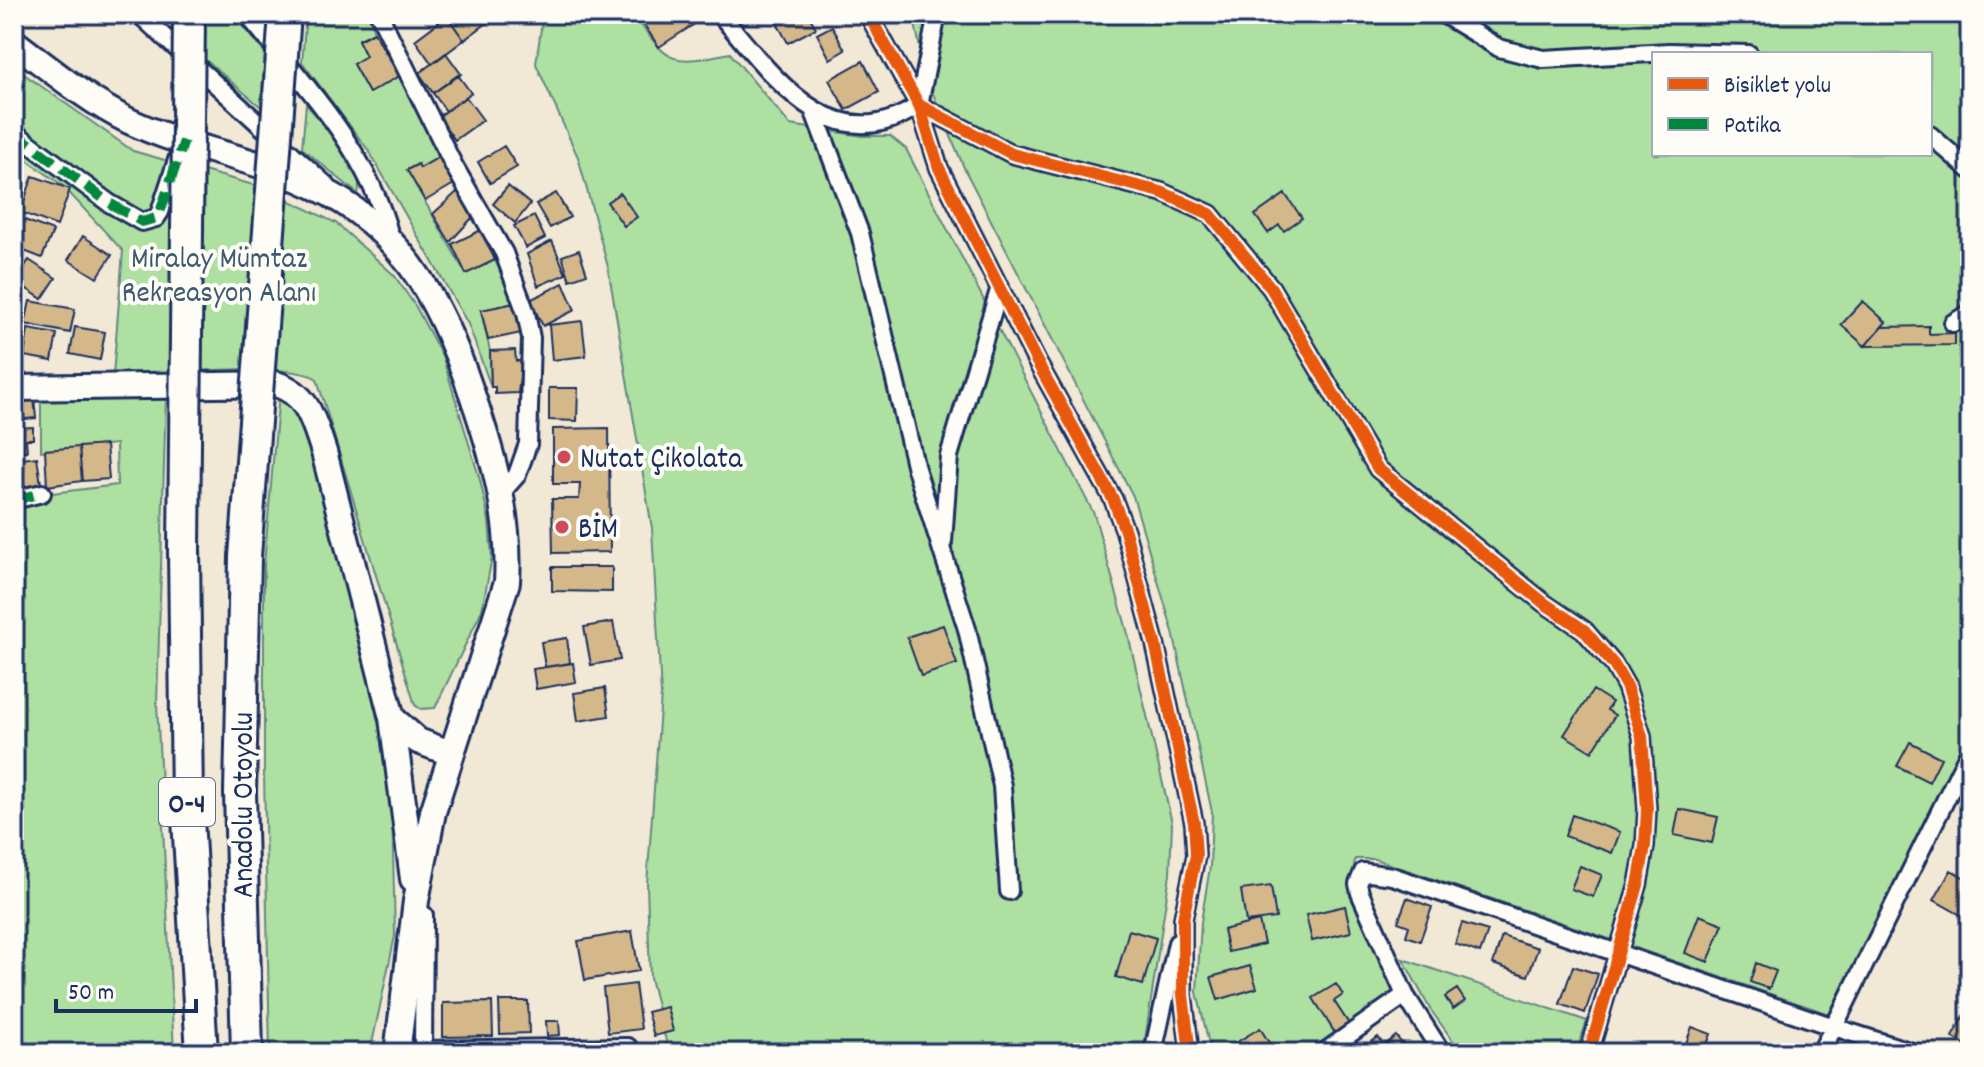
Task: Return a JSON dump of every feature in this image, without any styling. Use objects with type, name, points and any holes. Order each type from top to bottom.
[{"type":"highway","name":"Anadolu Otoyolu","points":[[189,14],[184,550],[187,802],[202,1053]]},
{"type":"highway","name":"Anadolu Otoyolu","points":[[247,1053],[240,793],[245,557],[285,14]]},
{"type":"main road","points":[[14,42],[112,112],[184,141],[300,179],[341,199],[390,236],[447,327],[479,416],[501,493],[508,547],[505,595],[450,753],[424,854],[397,1053]]},
{"type":"main road","points":[[14,388],[276,384],[297,392],[311,414],[324,452],[392,718],[416,901]]},
{"type":"main road","points":[[392,718],[418,741],[450,753]]},
{"type":"street","points":[[139,14],[341,199]]},
{"type":"street","points":[[247,14],[350,143],[377,194],[390,236]]},
{"type":"street","points":[[379,14],[454,166],[504,253],[526,313],[531,338],[528,444],[517,475],[501,493]]},
{"type":"street","points":[[720,14],[761,63],[814,112],[845,123],[879,125],[919,105],[937,14]]},
{"type":"street","points":[[868,14],[919,105],[939,168],[1113,499],[1134,562],[1194,823],[1196,855],[1153,1053]]},
{"type":"street","points":[[1443,14],[1499,48],[1543,59],[1652,53]]},
{"type":"street","points":[[919,105],[1012,154],[1161,192],[1210,214],[1271,288],[1378,469],[1544,603],[1584,630],[1598,645],[1626,686],[1642,736],[1646,771],[1645,846],[1619,953],[1589,1053]]},
{"type":"street","points":[[814,112],[860,233],[916,469],[967,629],[1002,786],[1009,891]]},
{"type":"street","points":[[14,132],[121,212],[142,222],[156,218],[160,212],[184,141]]},
{"type":"street","points":[[1932,137],[1970,170]]},
{"type":"street","points":[[943,561],[949,456],[1000,287]]},
{"type":"street","points":[[1953,323],[1970,313]]},
{"type":"street","points":[[14,500],[42,493]]},
{"type":"street","points":[[1820,1053],[1970,750]]},
{"type":"street","points":[[424,854],[423,1051],[628,1047]]},
{"type":"street","points":[[1442,1053],[1405,995],[1360,893],[1358,884],[1363,872],[1392,876],[1915,1053]]},
{"type":"street","points":[[1183,919],[1183,995],[1190,1053]]},
{"type":"street","points":[[1323,1053],[1405,995]]},
{"type":"green space","points":[[203,14],[232,14],[265,53],[261,107],[201,56]]},
{"type":"green space","points":[[306,14],[368,14],[374,32],[358,40],[366,56],[353,64],[369,93],[399,76],[439,157],[420,168],[417,164],[407,170],[466,274],[495,260],[515,303],[481,311],[490,351],[491,387],[468,324],[369,151],[302,62]]},
{"type":"green space","points":[[543,14],[633,14],[655,43],[672,57],[682,60],[730,53],[790,125],[863,136],[890,136],[906,149],[1094,514],[1127,630],[1172,823],[1170,874],[1143,1053],[669,1053],[650,978],[647,884],[661,695],[652,528],[608,267],[578,157],[536,64]]},
{"type":"green space","points":[[913,14],[1970,14],[1970,729],[1829,1014],[1375,859],[1355,859],[1350,895],[1394,992],[1308,1053],[1211,1053],[1197,992],[1201,922],[1210,867],[1212,812],[1173,632],[1133,496],[965,170],[926,77]]},
{"type":"green space","name":"Miralay Mümtaz Rekreasyon Alanı","points":[[14,67],[133,151],[264,188],[336,223],[394,275],[416,307],[443,358],[480,480],[489,521],[492,557],[482,610],[435,708],[421,709],[415,705],[317,379],[303,373],[252,369],[113,376],[123,251],[62,185],[14,151]]},
{"type":"green space","points":[[306,104],[350,157],[359,182],[358,194],[302,148]]},
{"type":"green space","points":[[279,393],[296,404],[306,425],[384,746],[392,809],[395,936],[370,1053],[270,1053],[264,775],[264,565]]},
{"type":"green space","points":[[166,396],[157,703],[174,1053],[14,1053],[14,512],[52,493],[117,485],[116,444],[41,451],[41,399]]},
{"type":"green space","points":[[1403,959],[1587,1021],[1576,1053],[1462,1053],[1430,1009]]},
{"type":"building","points":[[487,14],[491,20],[464,40],[447,16]]},
{"type":"building","points":[[686,14],[693,25],[659,47],[638,16]]},
{"type":"building","points":[[808,14],[816,28],[788,43],[773,16]]},
{"type":"building","points":[[447,16],[464,40],[432,64],[415,40]]},
{"type":"building","points":[[832,26],[845,50],[830,59],[817,34]]},
{"type":"building","points":[[374,32],[399,76],[369,93],[353,64],[366,56],[358,40]]},
{"type":"building","points":[[446,53],[461,74],[433,93],[419,73]]},
{"type":"building","points":[[863,61],[879,92],[846,110],[829,80]]},
{"type":"building","points":[[458,75],[471,93],[446,111],[433,93]]},
{"type":"building","points":[[466,97],[483,120],[455,140],[438,117]]},
{"type":"building","points":[[504,146],[517,167],[490,183],[478,162]]},
{"type":"building","points":[[439,157],[454,184],[425,201],[407,170],[418,164],[420,168]]},
{"type":"building","points":[[33,176],[70,189],[57,226],[20,212]]},
{"type":"building","points":[[508,186],[530,204],[515,223],[493,204]]},
{"type":"building","points":[[459,190],[473,217],[450,242],[433,214]]},
{"type":"building","points":[[556,193],[570,217],[550,228],[536,204]]},
{"type":"building","points":[[620,193],[637,217],[624,226],[607,202]]},
{"type":"building","points":[[1285,194],[1302,218],[1284,231],[1279,225],[1268,233],[1255,215]]},
{"type":"building","points":[[534,216],[545,238],[526,248],[514,226]]},
{"type":"building","points":[[17,217],[53,231],[42,258],[14,247]]},
{"type":"building","points":[[481,230],[495,260],[466,274],[452,244]]},
{"type":"building","points":[[83,236],[112,255],[97,278],[68,260]]},
{"type":"building","points":[[552,241],[566,274],[538,286],[527,254]]},
{"type":"building","points":[[579,250],[587,274],[570,280],[562,256]]},
{"type":"building","points":[[29,260],[56,278],[42,299],[15,281]]},
{"type":"building","points":[[563,283],[575,310],[543,326],[530,300]]},
{"type":"building","points":[[30,301],[75,309],[70,333],[25,324]]},
{"type":"building","points":[[1863,301],[1886,322],[1865,346],[1841,325]]},
{"type":"building","points":[[14,303],[25,304],[23,336],[14,336]]},
{"type":"building","points":[[515,303],[521,333],[488,340],[481,310]]},
{"type":"building","points":[[582,321],[586,356],[552,360],[549,325]]},
{"type":"building","points":[[1929,326],[1929,334],[1955,333],[1955,345],[1865,346],[1882,327]]},
{"type":"building","points":[[75,327],[105,332],[100,360],[70,354]]},
{"type":"building","points":[[28,329],[57,334],[52,361],[24,356]]},
{"type":"building","points":[[14,336],[23,336],[21,360],[14,359]]},
{"type":"building","points":[[515,350],[516,361],[522,361],[518,393],[495,394],[495,387],[491,387],[490,351]]},
{"type":"building","points":[[549,388],[578,388],[577,421],[549,420]]},
{"type":"building","points":[[34,398],[36,418],[14,420],[14,399]]},
{"type":"building","points":[[33,427],[33,439],[26,439],[27,451],[14,451],[14,428]]},
{"type":"building","points":[[609,428],[610,552],[553,553],[552,499],[579,499],[580,484],[553,484],[553,429]]},
{"type":"building","points":[[106,445],[109,479],[82,481],[79,447]]},
{"type":"building","points":[[79,447],[82,481],[47,486],[45,450]]},
{"type":"building","points":[[37,457],[41,484],[14,488],[14,460]]},
{"type":"building","points":[[552,567],[612,567],[612,592],[552,591]]},
{"type":"building","points":[[613,622],[620,660],[591,665],[584,627]]},
{"type":"building","points":[[943,625],[957,664],[921,676],[907,637]]},
{"type":"building","points":[[567,638],[570,663],[545,667],[541,642]]},
{"type":"building","points":[[573,663],[576,682],[536,689],[533,669]]},
{"type":"building","points":[[605,688],[609,716],[578,721],[574,693]]},
{"type":"building","points":[[1593,690],[1612,702],[1607,710],[1615,715],[1592,752],[1564,735]]},
{"type":"building","points":[[1910,742],[1941,758],[1929,782],[1897,766]]},
{"type":"building","points":[[1679,809],[1718,817],[1712,843],[1674,835]]},
{"type":"building","points":[[1572,815],[1620,832],[1612,853],[1565,836]]},
{"type":"building","points":[[1580,866],[1602,875],[1593,897],[1571,889]]},
{"type":"building","points":[[1951,870],[1970,881],[1968,919],[1934,900]]},
{"type":"building","points":[[1271,886],[1276,918],[1246,922],[1241,890]]},
{"type":"building","points":[[1407,898],[1432,907],[1420,941],[1406,936],[1409,926],[1398,922]]},
{"type":"building","points":[[1345,906],[1351,932],[1312,941],[1306,915]]},
{"type":"building","points":[[1699,915],[1723,924],[1708,962],[1685,953]]},
{"type":"building","points":[[1259,921],[1264,944],[1228,952],[1223,930]]},
{"type":"building","points":[[1462,923],[1488,931],[1480,953],[1455,944]]},
{"type":"building","points":[[1129,930],[1156,938],[1143,985],[1116,977]]},
{"type":"building","points":[[632,931],[639,971],[585,980],[578,941]]},
{"type":"building","points":[[1502,936],[1538,948],[1528,976],[1493,964]]},
{"type":"building","points":[[1756,963],[1776,971],[1769,989],[1750,982]]},
{"type":"building","points":[[1250,966],[1257,988],[1218,1000],[1211,977]]},
{"type":"building","points":[[1573,966],[1598,974],[1585,1013],[1560,1004]]},
{"type":"building","points":[[635,984],[641,1029],[608,1033],[603,988]]},
{"type":"building","points":[[1336,984],[1343,995],[1334,1001],[1349,1024],[1335,1033],[1313,998]]},
{"type":"building","points":[[1457,989],[1465,1001],[1453,1009],[1445,997]]},
{"type":"building","points":[[499,1001],[528,1001],[529,1033],[500,1034]]},
{"type":"building","points":[[492,1002],[493,1036],[443,1037],[443,1003]]},
{"type":"building","points":[[667,1007],[673,1031],[654,1036],[647,1012]]},
{"type":"building","points":[[1964,1015],[1970,1018],[1970,1047],[1952,1037]]},
{"type":"building","points":[[546,1021],[559,1021],[560,1035],[547,1036]]},
{"type":"building","points":[[1692,1027],[1711,1034],[1705,1049],[1686,1043]]},
{"type":"building","points":[[1260,1028],[1273,1049],[1267,1053],[1219,1053]]},
{"type":"building","points":[[1396,1036],[1407,1050],[1403,1053],[1358,1053],[1378,1037],[1384,1046]]},
{"type":"marked path","points":[[14,132],[109,203],[142,222],[156,218],[160,212],[184,141]]},
{"type":"marked path","points":[[14,500],[42,493]]},
{"type":"cycle path","points":[[868,14],[919,105],[939,168],[1037,362],[1113,499],[1125,531],[1155,643],[1194,823],[1196,855],[1183,919],[1183,995],[1190,1053]]},
{"type":"cycle path","points":[[919,105],[1012,154],[1161,192],[1210,214],[1271,288],[1378,469],[1544,603],[1584,630],[1614,665],[1626,686],[1642,736],[1647,809],[1645,846],[1638,885],[1589,1053]]},
{"type":"place","name":"Nutat Çikolata","points":[[564,457]]},
{"type":"place","name":"BİM","points":[[562,527]]}]
